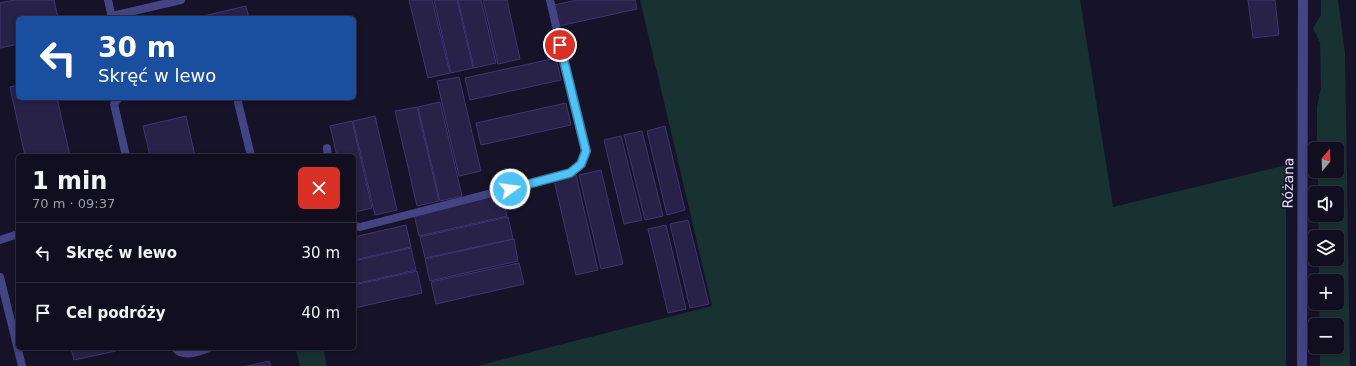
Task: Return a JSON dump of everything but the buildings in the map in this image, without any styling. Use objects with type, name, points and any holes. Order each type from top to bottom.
[{"type":"street","name":"Różana","points":[[1302,366],[1303,0]]},
{"type":"lane","points":[[108,0],[112,16]]},
{"type":"lane","points":[[116,16],[181,0]]},
{"type":"lane","points":[[356,226],[360,227],[570,173],[581,164],[586,151],[550,0]]},
{"type":"lane","points":[[117,100],[114,104],[126,154]]},
{"type":"lane","points":[[237,100],[251,154]]},
{"type":"lane","points":[[0,240],[16,235]]},
{"type":"lane","points":[[0,276],[16,341]]},
{"type":"lane","points":[[18,350],[22,366]]},
{"type":"lane","points":[[176,350],[185,354],[201,350]]},
{"type":"green space","points":[[640,0],[1080,0],[1113,207],[1286,165],[1286,366],[477,366],[712,306]]},
{"type":"green space","points":[[1321,0],[1338,0],[1345,53],[1350,366],[1320,366],[1320,354],[1344,354],[1344,318],[1320,318],[1319,310],[1344,310],[1344,274],[1319,274],[1319,266],[1344,266],[1344,230],[1319,230],[1318,222],[1344,222],[1344,186],[1318,186],[1318,178],[1344,178],[1344,142],[1317,142],[1317,107],[1321,88],[1320,42],[1313,28],[1321,15]]},
{"type":"green space","points":[[296,350],[323,350],[327,366],[300,366]]},
{"type":"route","points":[[510,189],[570,173],[581,164],[586,151],[560,45]]}]
